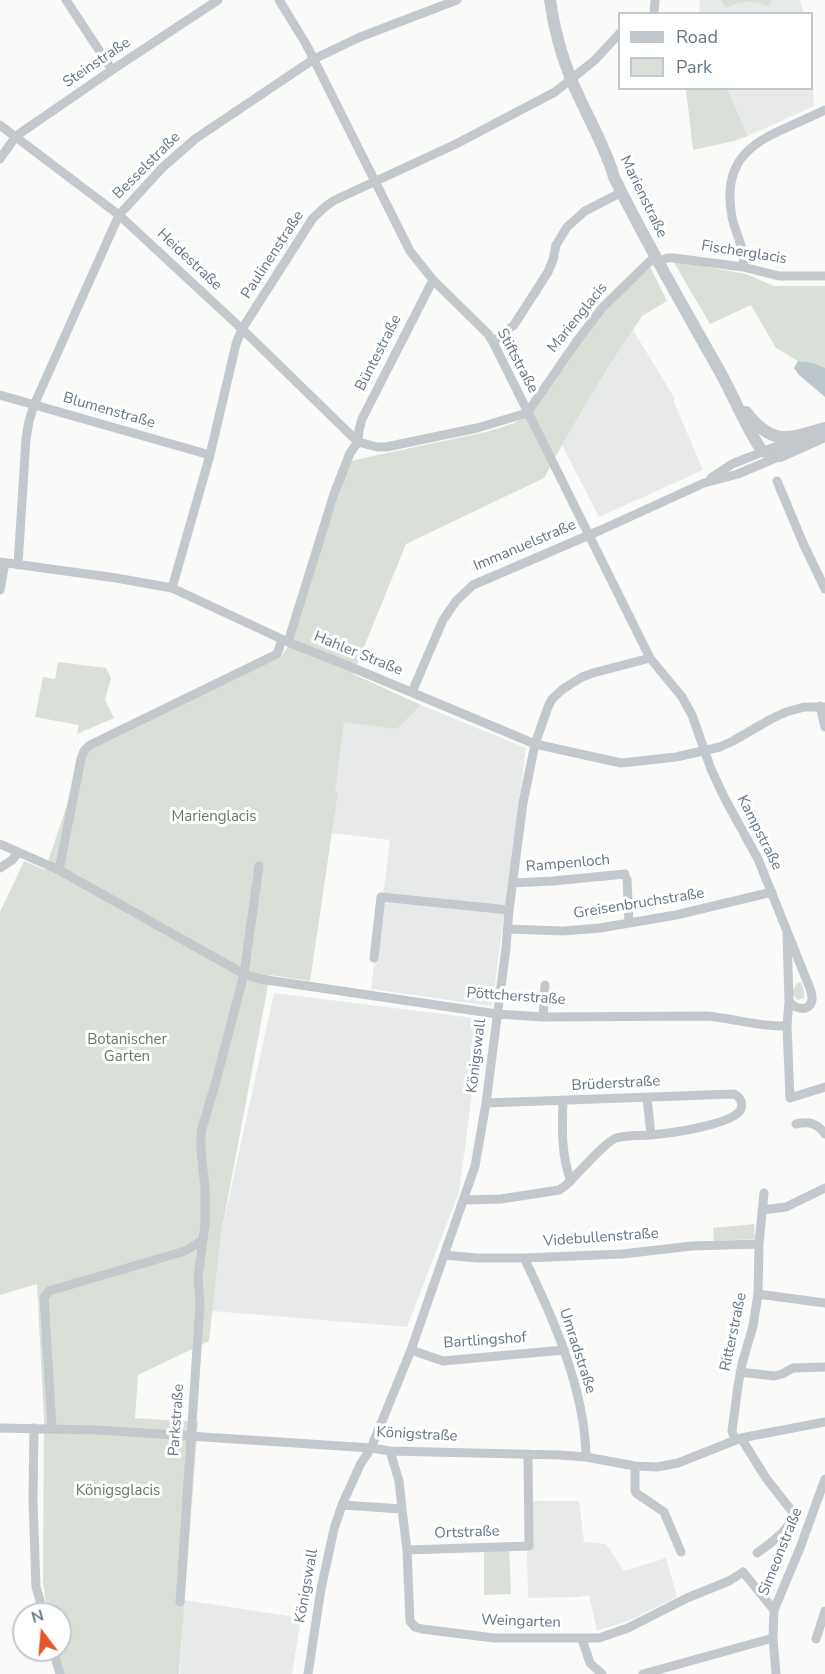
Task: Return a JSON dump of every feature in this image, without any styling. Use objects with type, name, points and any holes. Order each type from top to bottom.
[{"type":"street","points":[[66,0],[112,70]]},
{"type":"street","name":"Steinstraße","points":[[0,159],[16,136],[218,0]]},
{"type":"street","name":"Stiftstraße","points":[[279,0],[314,59],[410,251],[433,280],[488,334],[493,342],[650,658],[682,698],[692,715],[705,750]]},
{"type":"street","name":"Besselstraße","points":[[18,565],[29,421],[34,405],[119,215],[163,167],[195,138],[314,59],[360,37],[457,0]]},
{"type":"street","name":"Marienstraße","points":[[550,0],[555,30],[571,80],[610,163],[614,177],[734,397],[748,430],[762,451]]},
{"type":"street","name":"Paulinenstraße","points":[[172,588],[210,455],[236,344],[242,329],[318,212],[335,200],[456,144],[555,92],[595,60],[618,35]]},
{"type":"street","points":[[743,267],[743,254],[730,203],[729,186],[736,166],[743,155],[760,141],[825,110]]},
{"type":"street","name":"Heidestraße","points":[[0,125],[119,215],[242,329],[358,442]]},
{"type":"street","points":[[493,342],[513,325],[542,282],[553,261],[556,245],[567,227],[585,211],[622,192]]},
{"type":"street","name":"Fischerglacis","points":[[658,260],[674,258],[743,267],[779,276],[825,276]]},
{"type":"street","name":"Marienglacis","points":[[527,413],[602,308],[649,261],[658,260]]},
{"type":"street","name":"Büntestraße","points":[[358,442],[362,419],[433,280]]},
{"type":"street","name":"Blumenstraße","points":[[0,395],[210,455]]},
{"type":"street","name":"Marienstraße","points":[[734,397],[762,431],[774,436],[794,438]]},
{"type":"street","points":[[59,870],[81,759],[84,751],[90,745],[277,654],[285,641],[334,494],[350,453],[358,442],[386,447],[477,428],[527,413]]},
{"type":"street","points":[[794,438],[825,428]]},
{"type":"street","points":[[762,451],[780,456],[825,436]]},
{"type":"street","name":"Immanuelstraße","points":[[704,483],[732,464],[794,438]]},
{"type":"street","name":"Immanuelstraße","points":[[412,692],[442,620],[456,601],[473,585],[704,483],[738,474],[780,456]]},
{"type":"street","points":[[777,481],[825,589]]},
{"type":"street","points":[[0,590],[3,563]]},
{"type":"street","name":"Hahler Straße","points":[[3,563],[172,588],[285,641],[535,744],[621,763],[676,757],[720,747],[786,712],[822,707]]},
{"type":"street","name":"Königswall","points":[[308,1674],[327,1556],[342,1505],[360,1465],[371,1448],[411,1350],[475,1166],[486,1103],[523,802],[535,744],[552,699],[563,689],[593,673],[650,658]]},
{"type":"street","points":[[822,707],[825,728]]},
{"type":"street","name":"Kampstraße","points":[[705,750],[717,783],[758,859],[811,992],[812,1002],[801,1009],[796,1008],[789,1001]]},
{"type":"street","points":[[0,844],[59,870],[244,974]]},
{"type":"street","points":[[0,868],[18,853]]},
{"type":"street","points":[[51,1428],[44,1297],[49,1291],[185,1251],[203,1240],[205,1189],[201,1132],[244,974],[259,866]]},
{"type":"street","name":"Rampenloch","points":[[513,884],[626,877],[629,923]]},
{"type":"street","name":"Greisenbruchstraße","points":[[508,929],[563,931],[600,928],[705,908],[772,892]]},
{"type":"street","points":[[374,958],[381,897],[509,910]]},
{"type":"street","name":"Kampstraße","points":[[787,930],[790,1098],[825,1087]]},
{"type":"street","name":"Pöttcherstraße","points":[[244,974],[279,982],[497,1014],[543,1017],[684,1015],[727,1018],[769,1026],[787,1026]]},
{"type":"street","points":[[543,1017],[545,985]]},
{"type":"street","name":"Brüderstraße","points":[[486,1103],[734,1094],[742,1103],[736,1116],[698,1128],[651,1135]]},
{"type":"street","points":[[464,1200],[501,1199],[559,1190],[614,1138],[651,1135],[648,1098]]},
{"type":"street","points":[[563,1101],[562,1126],[565,1160],[571,1180]]},
{"type":"street","points":[[796,1124],[812,1123],[821,1128],[825,1134]]},
{"type":"street","points":[[762,1210],[786,1207],[825,1188]]},
{"type":"street","name":"Ritterstraße","points":[[738,1439],[732,1431],[740,1372],[753,1326],[758,1294],[759,1244],[764,1193]]},
{"type":"street","name":"Parkstraße","points":[[180,1602],[200,1304],[198,1278],[203,1240]]},
{"type":"street","name":"Videbullenstraße","points":[[444,1254],[477,1258],[524,1258],[622,1254],[692,1246],[759,1244]]},
{"type":"street","name":"Umradstraße","points":[[524,1258],[564,1350],[584,1426],[586,1457]]},
{"type":"street","points":[[758,1294],[825,1303]]},
{"type":"street","name":"Bartlingshof","points":[[411,1350],[435,1359],[452,1361],[564,1350]]},
{"type":"street","points":[[740,1372],[774,1376],[793,1368],[825,1366]]},
{"type":"street","name":"Königstraße","points":[[0,1428],[51,1428],[191,1436],[390,1451],[586,1457],[635,1466],[657,1467],[669,1465],[738,1439],[825,1422]]},
{"type":"street","points":[[34,1428],[33,1500],[36,1587],[40,1602]]},
{"type":"street","points":[[738,1439],[793,1516],[777,1538],[757,1553]]},
{"type":"street","name":"Weingarten","points":[[390,1451],[399,1481],[407,1550],[410,1621],[415,1627],[494,1638],[599,1638],[628,1628],[687,1598],[729,1581],[743,1572],[774,1610]]},
{"type":"street","name":"Ortstraße","points":[[407,1550],[529,1546],[528,1454]]},
{"type":"street","points":[[635,1466],[634,1490],[664,1512],[681,1552]]},
{"type":"street","name":"Simeonstraße","points":[[776,1674],[773,1638],[774,1610],[825,1479]]},
{"type":"street","points":[[342,1505],[402,1509]]},
{"type":"street","points":[[816,1639],[825,1611]]},
{"type":"street","points":[[643,1674],[773,1638]]},
{"type":"street","points":[[582,1639],[590,1663],[602,1674]]},
{"type":"shaded area","points":[[700,0],[800,0],[804,12],[699,12]]},
{"type":"shaded area","points":[[813,88],[814,106],[748,136],[727,90],[813,90]]},
{"type":"shaded area","points":[[633,330],[675,399],[673,400],[703,470],[599,517],[562,445]]},
{"type":"shaded area","points":[[798,361],[814,363],[825,368],[825,397],[799,375],[794,368]]},
{"type":"shaded area","points":[[421,705],[526,748],[492,1006],[371,989],[390,840],[332,833],[337,793],[334,792],[344,721],[397,729]]},
{"type":"shaded area","points":[[274,993],[482,1019],[459,1192],[407,1327],[212,1311],[221,1234]]},
{"type":"shaded area","points":[[526,1501],[579,1501],[584,1542],[606,1544],[624,1571],[666,1558],[677,1597],[630,1620],[597,1631],[589,1595],[528,1598]]},
{"type":"shaded area","points":[[184,1600],[301,1618],[292,1674],[180,1674]]},
{"type":"green space","points":[[721,0],[772,0],[768,6],[747,2],[726,8]]},
{"type":"green space","points":[[686,90],[727,90],[748,136],[693,150]]},
{"type":"green space","points":[[673,261],[746,274],[774,286],[825,286],[825,368],[814,363],[798,361],[776,348],[751,305],[710,324]]},
{"type":"green space","points":[[650,267],[667,301],[642,316],[607,369],[544,478],[406,544],[353,674],[421,705],[397,729],[344,722],[335,792],[338,792],[310,981],[270,975],[221,1234],[209,1341],[138,1375],[135,1418],[198,1422],[179,1674],[58,1674],[56,1662],[72,1662],[72,1602],[46,1602],[43,1584],[44,1419],[37,1284],[0,1295],[0,912],[24,861],[45,870],[88,743],[281,657],[287,648],[350,461],[486,432],[515,423],[527,413],[602,312]]},
{"type":"green space","points":[[58,662],[106,668],[111,678],[105,700],[114,718],[77,734],[79,725],[35,717],[43,677],[55,679]]},
{"type":"green space","points":[[801,982],[804,998],[797,1000],[792,992],[797,983]]},
{"type":"green space","points":[[754,1224],[755,1239],[714,1241],[713,1228]]},
{"type":"green space","points":[[509,1549],[511,1594],[484,1595],[484,1550]]},
{"type":"park label","name":"Botanischer Garten","points":[[127,1048]]},
{"type":"park label","name":"Königsglacis","points":[[118,1491]]}]
